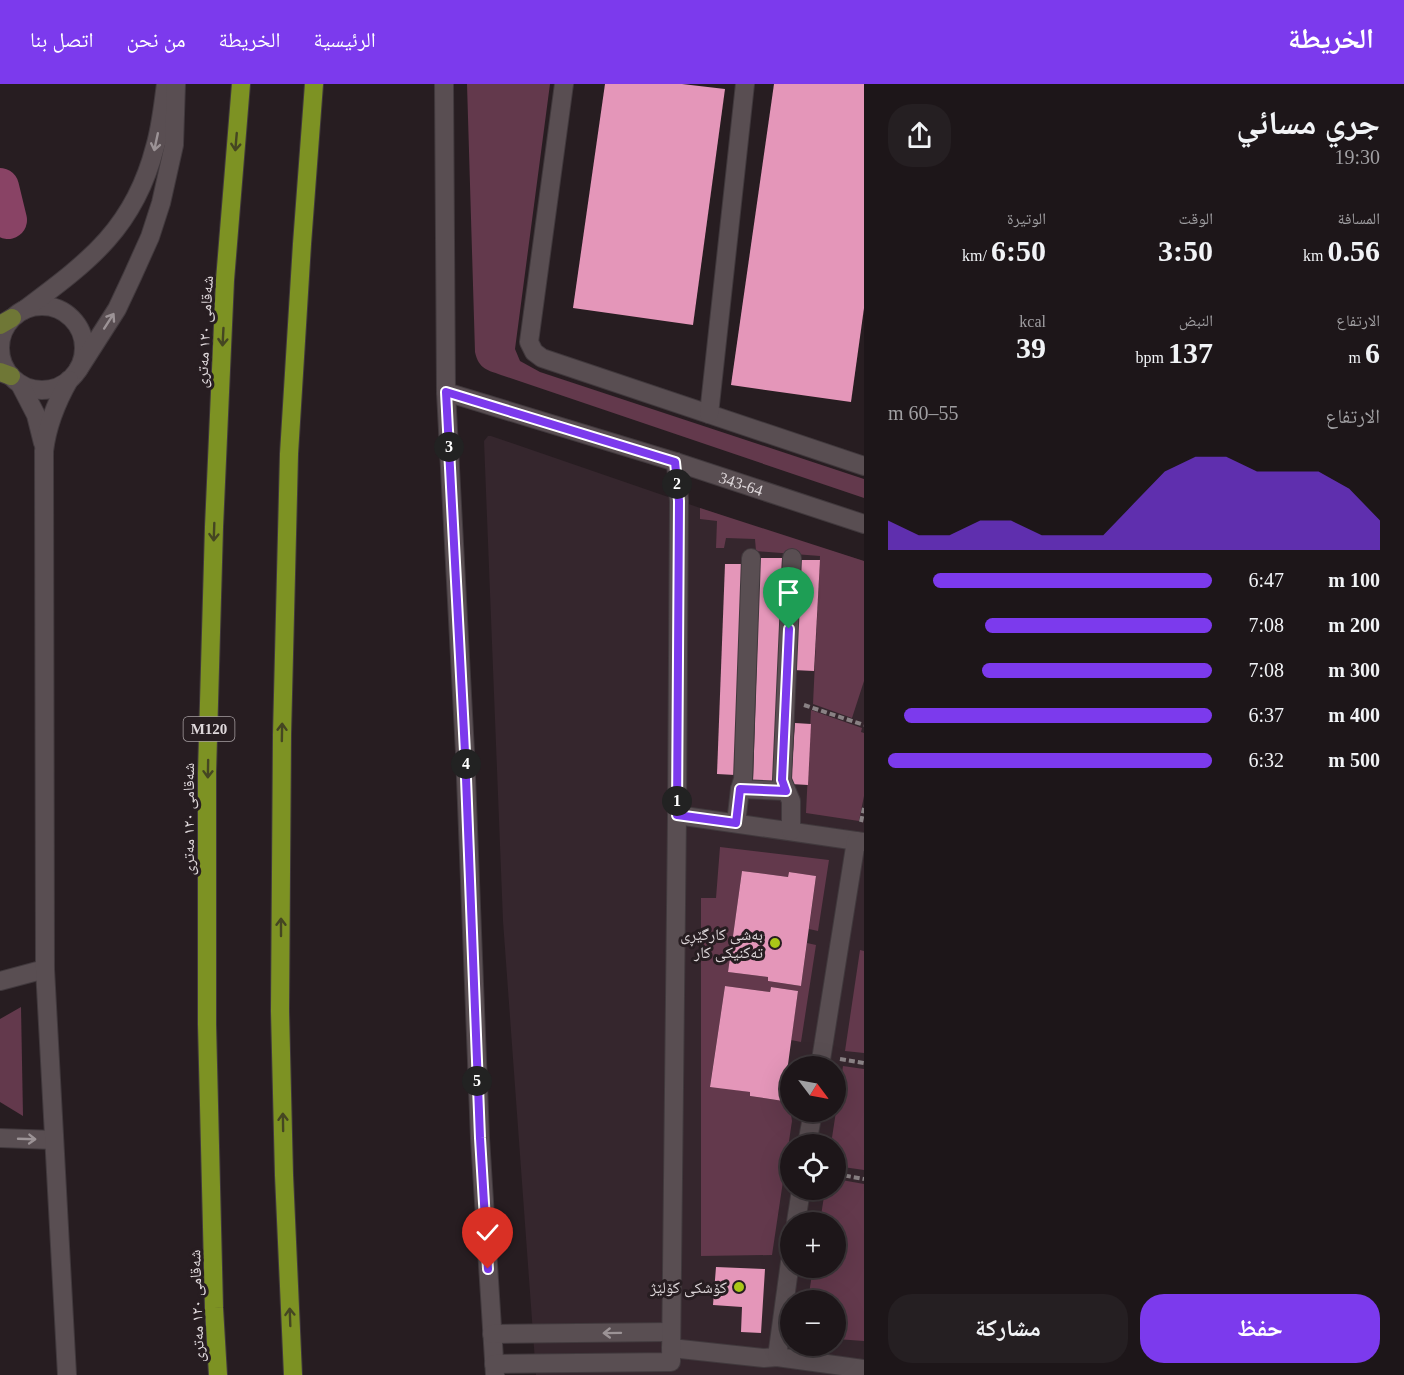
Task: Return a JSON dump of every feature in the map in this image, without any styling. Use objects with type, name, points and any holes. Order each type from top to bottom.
[{"type":"highway","name":"شەقامی ١٢٠ مەتری","points":[[218,1375],[214,1308],[207,1024],[207,773],[214,527],[225,280],[241,84]]},
{"type":"highway","points":[[292,1375],[280,1011],[282,735],[289,454],[314,84]]},
{"type":"street","points":[[44,451],[36,415],[4,365],[0,347],[5,328],[12,318],[87,261],[111,236],[126,215],[137,197],[156,146],[166,84]]},
{"type":"street","points":[[10,377],[32,389],[45,390],[58,387],[73,375],[117,309],[150,237],[161,203],[174,144],[176,84]]},
{"type":"street","points":[[444,84],[446,392],[465,752],[480,1138],[495,1369],[671,1347]]},
{"type":"street","points":[[564,84],[529,342],[534,352],[542,358],[864,466]]},
{"type":"street","points":[[710,414],[745,84]]},
{"type":"street","points":[[12,318],[36,306],[50,306],[63,311],[74,320],[81,331],[84,344],[83,358],[58,399],[51,417],[44,451],[45,969],[67,1375]]},
{"type":"street","name":"343-64","points":[[446,392],[675,462],[864,524]]},
{"type":"street","points":[[671,1347],[679,501],[675,462]]},
{"type":"street","points":[[736,823],[743,779],[751,558]]},
{"type":"street","points":[[791,831],[790,801],[782,780],[792,558]]},
{"type":"street","points":[[740,789],[786,791]]},
{"type":"street","points":[[677,815],[860,842],[822,1056]]},
{"type":"street","points":[[0,981],[45,969]]},
{"type":"street","points":[[0,1138],[54,1140]]},
{"type":"street","points":[[777,1357],[788,1278]]},
{"type":"street","points":[[492,1334],[671,1347],[764,1358],[777,1357],[864,1369]]},
{"type":"path","points":[[785,700],[864,725]]},
{"type":"path","points":[[846,1176],[864,1179]]},
{"type":"shaded area","points":[[467,84],[550,84],[515,349],[520,361],[540,372],[864,479],[864,498],[489,371],[482,366],[475,352]]},
{"type":"shaded area","points":[[488,436],[767,531],[864,561],[864,1375],[536,1375],[503,921],[484,441]]},
{"type":"shaded area","points":[[700,508],[864,561],[864,681],[852,718],[813,704],[820,556],[756,551],[755,539],[726,538],[724,548],[716,548],[717,521],[700,519]]},
{"type":"shaded area","points":[[811,710],[862,728],[861,732],[864,733],[864,796],[859,821],[806,813]]},
{"type":"shaded area","points":[[720,847],[829,860],[818,931],[809,929],[816,876],[789,872],[788,877],[742,871],[728,972],[768,977],[768,981],[801,986],[807,943],[816,945],[801,1042],[791,1040],[798,991],[771,987],[770,992],[725,986],[710,1086],[750,1092],[750,1096],[780,1101],[780,1122],[792,1122],[790,1134],[780,1134],[780,1200],[772,1255],[701,1256],[701,898],[716,898]]},
{"type":"shaded area","points":[[860,950],[864,951],[864,1053],[845,1051]]},
{"type":"shaded area","points":[[21,1007],[23,1116],[0,1102],[0,1019]]},
{"type":"shaded area","points":[[846,1066],[864,1069],[864,1170],[846,1167],[846,1134],[833,1134],[834,1122],[846,1122]]},
{"type":"shaded area","points":[[846,1181],[864,1184],[864,1341],[846,1340],[846,1290],[810,1290],[811,1278],[846,1278],[846,1212],[822,1212],[823,1200],[846,1200]]},
{"type":"building","points":[[605,84],[682,84],[725,89],[693,325],[573,308]]},
{"type":"building","points":[[774,84],[864,84],[864,308],[851,402],[731,385]]},
{"type":"building","points":[[760,558],[782,558],[775,783],[753,782]]},
{"type":"building","points":[[799,560],[820,560],[814,671],[793,670]]},
{"type":"building","points":[[725,564],[743,564],[735,775],[717,774]]},
{"type":"building","points":[[795,723],[811,724],[808,785],[791,784]]},
{"type":"building","points":[[742,871],[788,877],[789,872],[816,876],[801,986],[768,981],[768,977],[728,972]]},
{"type":"building","points":[[725,986],[770,992],[771,987],[798,991],[789,1056],[780,1056],[780,1101],[750,1096],[750,1092],[710,1087]]},
{"type":"building","name":"کۆشکی کۆلێژ","points":[[716,1267],[765,1269],[761,1333],[741,1332],[742,1307],[713,1305]]},
{"type":"waterway","points":[[0,187],[8,220]]},
{"type":"place","name":"بەشی کارگێڕی تەکنیکی کار","points":[[775,943]]},
{"type":"place","name":"کۆشکی کۆلێژ","points":[[739,1287]]},
{"type":"route","points":[[488,1269],[446,392],[675,462],[679,501],[677,815],[736,823],[740,789],[786,791],[782,780],[789,629]]}]
